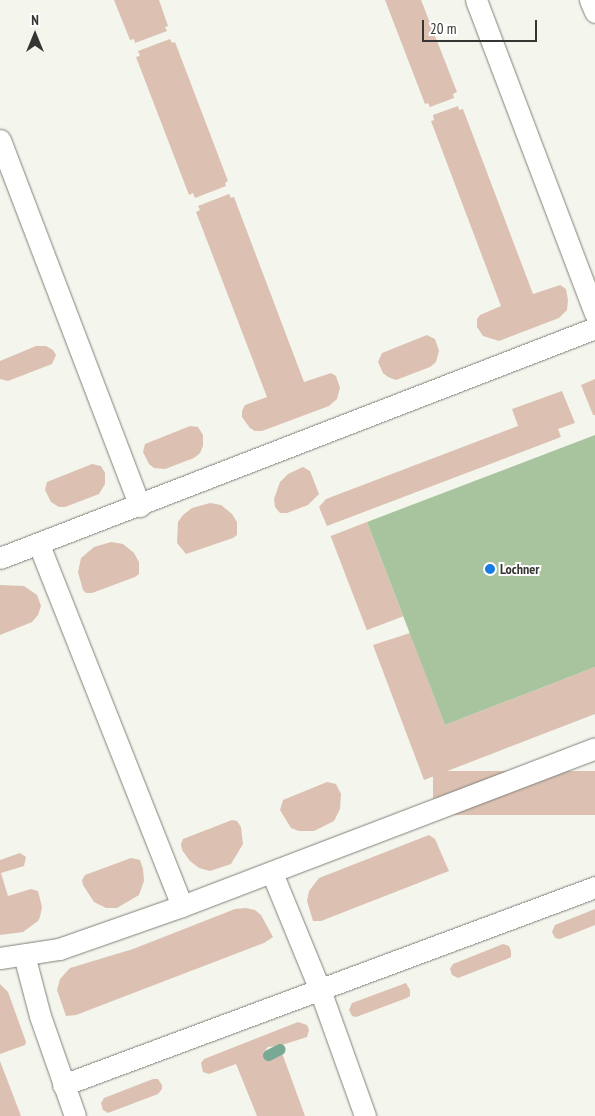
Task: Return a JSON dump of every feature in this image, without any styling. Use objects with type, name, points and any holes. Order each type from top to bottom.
[{"type":"lane","points":[[476,0],[595,312]]},
{"type":"lane","points":[[590,0],[595,12]]},
{"type":"lane","points":[[0,140],[140,506]]},
{"type":"lane","points":[[0,558],[140,506],[595,328]]},
{"type":"lane","points":[[39,544],[182,906]]},
{"type":"lane","points":[[0,958],[77,944],[272,873],[595,748]]},
{"type":"lane","points":[[272,873],[320,990],[365,1116]]},
{"type":"lane","points":[[63,1085],[595,887]]},
{"type":"lane","points":[[24,955],[40,1016],[75,1116]]},
{"type":"shaded area","points":[[114,0],[159,0],[168,26],[165,27],[167,31],[135,43],[134,39],[130,40]]},
{"type":"shaded area","points":[[385,0],[421,0],[457,92],[453,94],[454,98],[430,107],[428,103],[425,104]]},
{"type":"shaded area","points":[[170,39],[172,43],[175,42],[228,181],[225,183],[226,186],[195,198],[193,193],[189,195],[136,57],[140,56],[138,51]]},
{"type":"shaded area","points":[[458,106],[459,110],[463,109],[533,294],[560,285],[566,289],[568,300],[567,310],[559,318],[499,341],[483,336],[477,327],[477,319],[480,315],[501,306],[431,121],[434,120],[433,115]]},
{"type":"shaded area","points":[[229,194],[231,198],[234,197],[304,382],[331,373],[336,376],[340,388],[337,399],[329,406],[262,431],[255,431],[250,428],[242,417],[245,405],[267,397],[196,212],[200,210],[198,206]]},
{"type":"shaded area","points":[[427,335],[435,339],[439,351],[436,362],[430,367],[396,380],[383,373],[378,362],[382,353]]},
{"type":"shaded area","points":[[36,346],[46,346],[53,350],[56,355],[52,364],[8,381],[0,379],[0,361]]},
{"type":"shaded area","points":[[595,379],[595,415],[593,415],[581,385]]},
{"type":"shaded area","points":[[562,391],[575,423],[558,429],[561,437],[327,526],[319,507],[326,499],[518,426],[512,409]]},
{"type":"shaded area","points":[[190,426],[198,427],[203,435],[203,446],[200,453],[194,458],[165,469],[154,468],[149,464],[143,452],[145,444]]},
{"type":"shaded area","points":[[92,464],[101,466],[105,473],[105,484],[99,494],[65,507],[59,507],[51,502],[45,490],[47,482]]},
{"type":"shaded area","points":[[303,467],[310,471],[319,494],[308,505],[287,513],[280,513],[275,507],[274,499],[280,482],[288,474]]},
{"type":"shaded area","points":[[210,503],[221,505],[232,514],[237,522],[237,535],[186,554],[177,543],[178,522],[192,508]]},
{"type":"shaded area","points":[[367,522],[403,616],[367,630],[331,536]]},
{"type":"shaded area","points":[[111,542],[123,544],[134,553],[139,562],[139,574],[92,593],[86,593],[83,590],[78,572],[81,558],[94,547]]},
{"type":"shaded area","points":[[0,585],[24,586],[37,595],[41,606],[38,615],[32,622],[0,635]]},
{"type":"shaded area","points":[[410,633],[445,725],[595,667],[595,714],[424,780],[373,645]]},
{"type":"shaded area","points":[[433,771],[595,771],[595,815],[433,815]]},
{"type":"shaded area","points":[[327,782],[336,784],[341,794],[340,809],[334,821],[314,831],[299,831],[291,828],[280,810],[283,800]]},
{"type":"shaded area","points":[[232,820],[237,821],[241,827],[243,844],[231,864],[210,871],[199,868],[190,861],[182,850],[181,844],[183,839]]},
{"type":"shaded area","points":[[429,835],[435,839],[449,871],[321,921],[313,921],[307,901],[309,891],[319,878]]},
{"type":"shaded area","points":[[20,853],[26,857],[24,866],[1,873],[8,896],[31,889],[38,891],[42,907],[40,917],[38,921],[23,932],[0,935],[0,860]]},
{"type":"shaded area","points":[[131,858],[140,860],[143,869],[144,881],[139,895],[117,908],[106,908],[94,902],[83,885],[82,880],[85,875]]},
{"type":"shaded area","points":[[246,908],[255,910],[261,915],[273,937],[264,943],[76,1015],[66,1016],[57,990],[60,979],[70,968],[133,949],[235,909]]},
{"type":"shaded area","points":[[595,909],[595,925],[560,939],[555,938],[552,932],[555,925]]},
{"type":"shaded area","points":[[503,944],[509,946],[511,957],[458,978],[452,975],[450,969],[453,964]]},
{"type":"shaded area","points":[[406,983],[410,990],[410,996],[407,998],[356,1017],[352,1016],[349,1010],[352,1003]]},
{"type":"shaded area","points":[[0,984],[8,992],[26,1042],[25,1045],[0,1054]]},
{"type":"shaded area","points":[[298,1022],[307,1025],[309,1030],[307,1037],[279,1046],[268,1047],[263,1053],[271,1056],[282,1053],[305,1116],[257,1116],[236,1064],[209,1074],[203,1072],[201,1063],[204,1059]]},
{"type":"shaded area","points":[[0,1061],[21,1116],[0,1116]]},
{"type":"shaded area","points":[[153,1079],[158,1079],[162,1085],[162,1089],[158,1094],[108,1113],[103,1110],[101,1103],[104,1098]]},
{"type":"building","name":"Lochner","points":[[595,435],[595,667],[445,725],[367,522]]},
{"type":"waterway","points":[[268,1055],[280,1049]]},
{"type":"place","name":"Lochner","points":[[490,569]]}]
